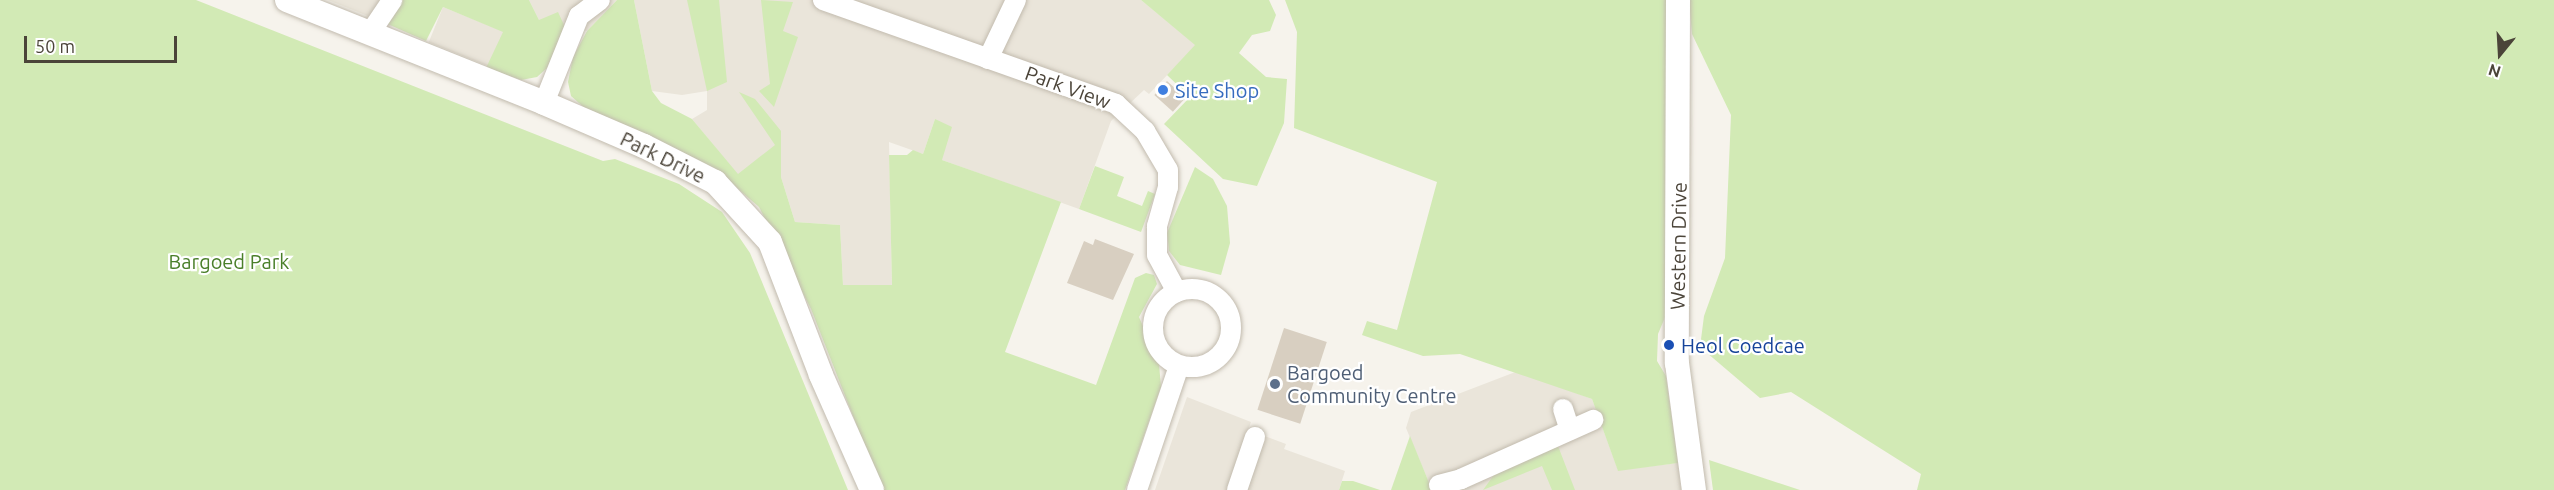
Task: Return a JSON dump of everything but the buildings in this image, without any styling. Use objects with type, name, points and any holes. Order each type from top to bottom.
[{"type":"street","name":"Park Drive","points":[[287,0],[544,103],[644,146],[715,182],[770,242],[822,375],[872,490]]},
{"type":"street","points":[[370,33],[392,0]]},
{"type":"street","points":[[544,103],[579,16],[600,0]]},
{"type":"street","name":"Park View","points":[[824,0],[1116,104],[1145,130],[1168,170],[1168,187],[1157,226],[1157,255],[1177,292]]},
{"type":"street","points":[[988,58],[1016,0]]},
{"type":"street","name":"Western Drive","points":[[1678,0],[1677,363],[1694,490]]},
{"type":"street","points":[[1200,290],[1212,294],[1228,312],[1232,325],[1226,350],[1217,360],[1192,368],[1179,366],[1167,359],[1153,336],[1157,310],[1177,292],[1200,290]]},
{"type":"street","points":[[1137,490],[1179,366]]},
{"type":"street","points":[[1563,409],[1570,430]]},
{"type":"street","points":[[1439,485],[1463,485],[1593,420]]},
{"type":"street","points":[[1237,490],[1255,437]]},
{"type":"shaded area","points":[[328,0],[398,0],[383,22]]},
{"type":"shaded area","points":[[529,0],[617,0],[587,31],[539,20]]},
{"type":"shaded area","points":[[634,0],[1141,0],[1196,45],[1149,94],[1144,90],[1111,121],[1079,209],[942,160],[935,119],[923,154],[889,142],[892,286],[843,285],[840,225],[795,222],[781,177],[780,144],[738,175],[692,119],[707,110],[707,91],[682,95],[652,91]]},
{"type":"shaded area","points":[[443,7],[504,32],[490,67],[429,42]]},
{"type":"shaded area","points":[[1518,371],[1592,399],[1618,470],[1678,463],[1681,490],[1432,490],[1406,428],[1411,412]]},
{"type":"shaded area","points":[[1187,397],[1251,422],[1248,430],[1286,444],[1284,449],[1345,471],[1339,490],[1155,490]]},
{"type":"green space","name":"Bargoed Park","points":[[0,0],[196,0],[603,161],[615,159],[679,184],[722,212],[750,253],[848,490],[0,490]]},
{"type":"green space","points":[[398,0],[529,0],[539,20],[558,12],[565,27],[547,68],[537,77],[521,80],[486,68],[503,32],[443,7],[426,41],[383,22]]},
{"type":"green space","points":[[617,0],[634,0],[652,91],[661,103],[692,119],[738,174],[775,145],[739,92],[755,99],[781,131],[781,177],[795,222],[840,225],[843,285],[892,285],[889,155],[907,155],[913,150],[923,154],[935,119],[952,127],[942,160],[1061,202],[1005,352],[1096,385],[1135,278],[1146,273],[1154,275],[1157,284],[1139,317],[1159,364],[1161,387],[1125,490],[882,490],[811,309],[759,207],[729,181],[588,111],[571,96],[568,82],[573,57],[587,31]]},
{"type":"green space","points":[[687,0],[719,0],[727,82],[707,91]]},
{"type":"green space","points":[[761,0],[793,2],[783,31],[798,37],[774,107],[759,91],[770,84]]},
{"type":"green space","points":[[1141,0],[1269,0],[1276,15],[1270,31],[1252,35],[1239,53],[1266,77],[1287,79],[1284,123],[1257,186],[1223,179],[1164,124],[1190,97],[1167,75],[1195,45]]},
{"type":"green space","points":[[1285,0],[1667,0],[1666,315],[1658,334],[1657,361],[1666,376],[1678,463],[1618,471],[1592,399],[1460,354],[1423,356],[1362,335],[1367,321],[1397,330],[1437,182],[1294,128],[1297,32]]},
{"type":"green space","points":[[1689,0],[2554,0],[2554,490],[1917,490],[1921,474],[1791,392],[1760,398],[1700,347],[1704,316],[1725,258],[1731,115],[1692,34]]},
{"type":"green space","points":[[1095,166],[1124,177],[1117,196],[1142,206],[1148,191],[1155,194],[1141,232],[1079,209]]},
{"type":"green space","points":[[1195,167],[1213,179],[1227,206],[1230,243],[1221,275],[1180,265],[1169,251],[1167,233]]},
{"type":"green space","points":[[1410,436],[1432,490],[1391,490]]},
{"type":"green space","points":[[1558,446],[1575,490],[1552,490],[1542,466],[1483,490],[1496,472]]},
{"type":"green space","points":[[1709,460],[1800,490],[1713,490]]},
{"type":"green space","points":[[1342,481],[1353,481],[1380,490],[1339,490]]},
{"type":"place","name":"Site Shop","points":[[1163,90]]},
{"type":"place","name":"Heol Coedcae","points":[[1669,345]]},
{"type":"place","name":"Bargoed Community Centre","points":[[1275,384]]}]
